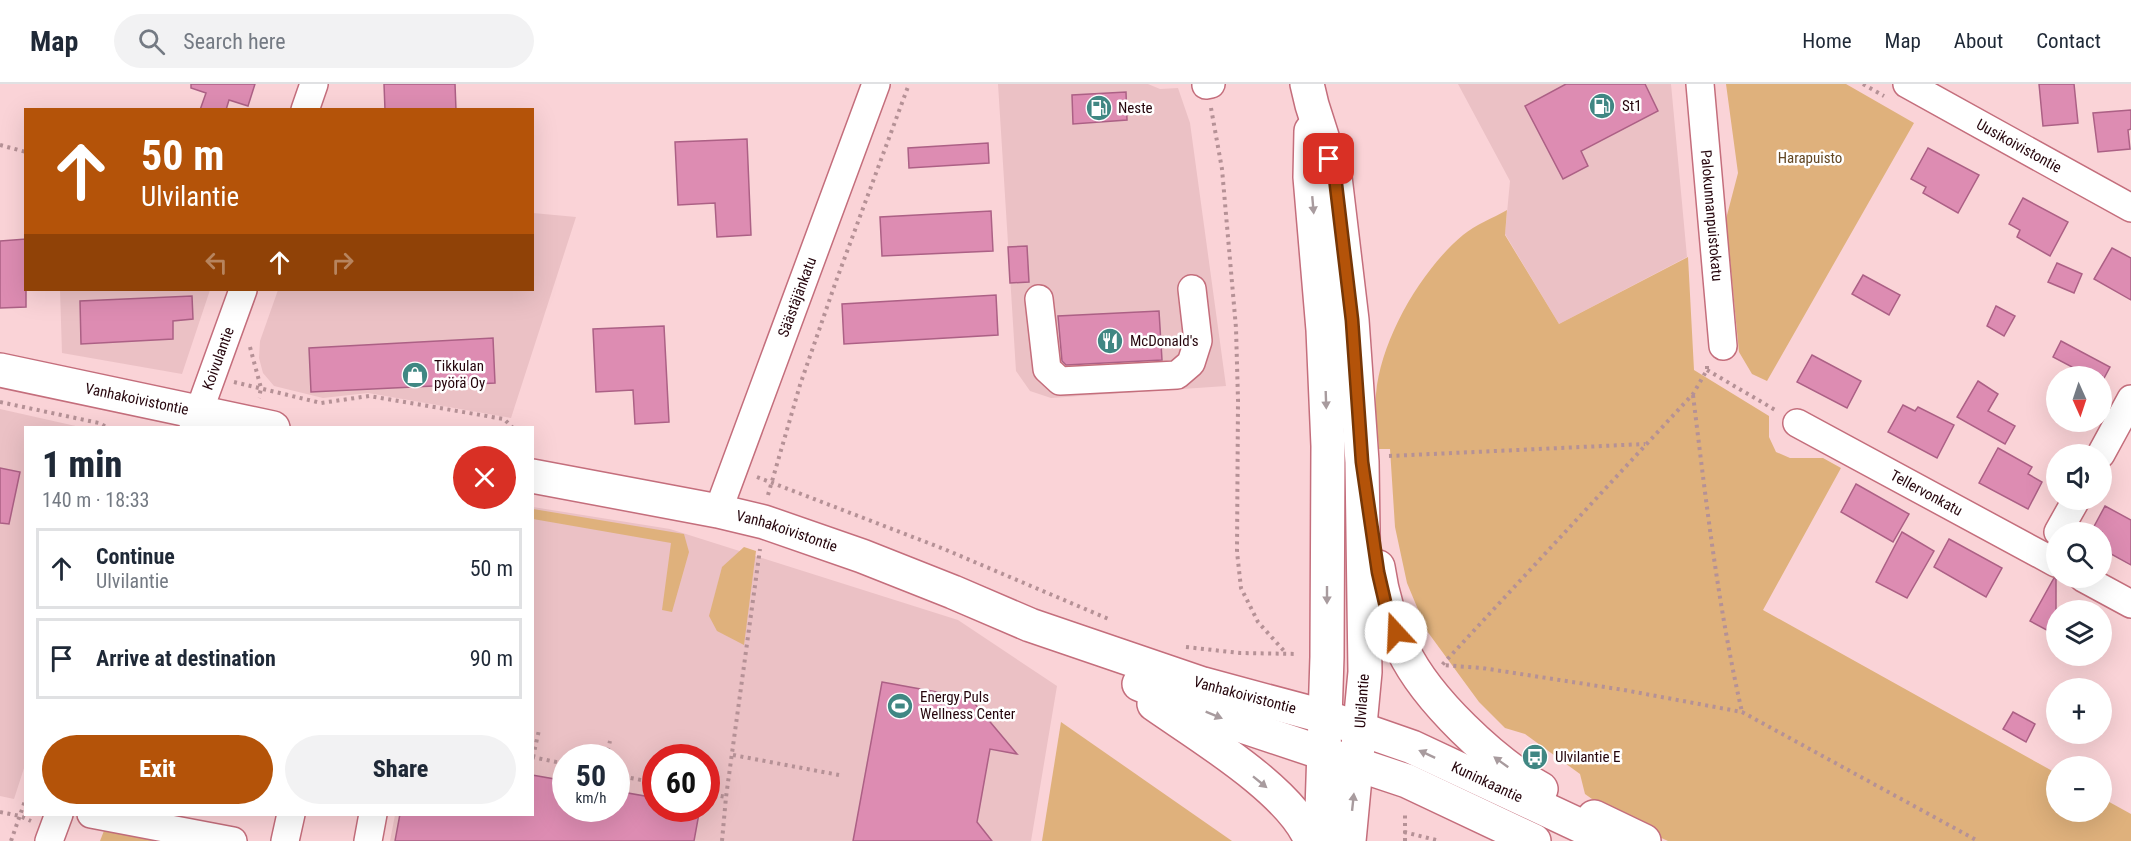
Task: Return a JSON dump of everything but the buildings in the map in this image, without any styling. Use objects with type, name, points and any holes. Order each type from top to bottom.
[{"type":"main road","name":"Ulvilantie","points":[[1310,95],[1335,177],[1352,320],[1375,464],[1365,672],[1349,841]]},
{"type":"main road","name":"Ulvilantie","points":[[1310,95],[1310,177],[1323,330],[1328,446],[1326,717],[1321,841]]},
{"type":"main road","name":"Vanhakoivistontie","points":[[0,370],[196,420],[263,426]]},
{"type":"main road","points":[[1375,464],[1378,572],[1387,611],[1404,652],[1422,679],[1455,720],[1495,758],[1551,795],[1644,841]]},
{"type":"main road","name":"Vanhakoivistontie","points":[[534,476],[718,511],[764,522],[862,556],[1030,626],[1203,684],[1360,728]]},
{"type":"main road","name":"Vanhakoivistontie","points":[[1030,626],[1111,673],[1239,725],[1325,753]]},
{"type":"main road","points":[[1111,673],[1240,766],[1285,802],[1305,827],[1311,841]]},
{"type":"main road","name":"Kuninkaantie","points":[[1360,728],[1412,747],[1613,841]]},
{"type":"main road","points":[[1325,753],[1407,781],[1534,841]]},
{"type":"street","points":[[306,108],[314,84]]},
{"type":"street","name":"Säästäjänkatu","points":[[718,511],[876,84]]},
{"type":"street","name":"Palokunnanpuistokatu","points":[[1701,84],[1715,353]]},
{"type":"street","name":"Uusikoivistontie","points":[[1907,84],[2131,208]]},
{"type":"street","points":[[1041,311],[1047,369],[1060,381],[1177,375],[1191,363],[1198,341],[1192,289]]},
{"type":"street","name":"Koivulantie","points":[[196,420],[243,291]]},
{"type":"street","points":[[2106,444],[2131,399]]},
{"type":"street","name":"Tellervonkatu","points":[[1797,423],[2046,543]]},
{"type":"street","points":[[2101,588],[2131,604]]},
{"type":"street","points":[[49,841],[58,816]]},
{"type":"street","points":[[114,816],[173,821],[233,841]]},
{"type":"street","points":[[285,841],[291,816]]},
{"type":"street","points":[[368,841],[373,816]]},
{"type":"path","points":[[722,841],[766,499],[800,385],[909,84]]},
{"type":"path","points":[[1208,85],[1222,169],[1236,328],[1238,400],[1236,552],[1241,588],[1258,622],[1286,652]]},
{"type":"path","points":[[0,145],[24,151]]},
{"type":"path","points":[[253,340],[249,350],[261,388],[263,426]]},
{"type":"path","points":[[1442,665],[1693,394],[1715,353]]},
{"type":"path","points":[[1707,370],[1797,423]]},
{"type":"path","points":[[213,377],[321,403],[369,396],[504,419],[511,426]]},
{"type":"path","points":[[1693,394],[1711,539],[1731,661],[1742,712]]},
{"type":"path","points":[[0,402],[104,426]]},
{"type":"path","points":[[1375,464],[1387,456],[1646,444]]},
{"type":"path","points":[[731,477],[755,477],[772,482],[944,549],[1113,621]]},
{"type":"path","points":[[1176,643],[1240,653],[1286,652],[1327,657]]},
{"type":"path","points":[[1436,655],[1449,673]]},
{"type":"path","points":[[1442,665],[1482,668],[1588,684],[1742,712],[1978,841]]},
{"type":"path","points":[[534,752],[538,730]]},
{"type":"path","points":[[732,755],[839,776]]},
{"type":"path","points":[[534,757],[552,761]]},
{"type":"path","points":[[720,796],[726,797]]},
{"type":"path","points":[[11,841],[24,804]]},
{"type":"path","points":[[1404,832],[1440,841]]},
{"type":"shaded area","points":[[998,84],[1148,84],[1160,89],[1178,88],[1190,123],[1226,386],[1051,398],[1030,391],[1016,371]]},
{"type":"shaded area","points":[[1458,84],[1671,84],[1687,257],[1559,324],[1505,234],[1510,181]]},
{"type":"shaded area","points":[[534,213],[576,217],[511,418],[368,393],[323,398],[274,386],[263,373],[259,358],[260,341],[278,291],[534,291]]},
{"type":"shaded area","points":[[60,291],[210,291],[182,374],[62,353]]},
{"type":"shaded area","points":[[0,409],[76,426],[24,426],[24,768],[14,799],[0,796]]},
{"type":"shaded area","points":[[534,507],[670,529],[958,620],[1057,686],[1031,841],[390,841],[395,816],[534,816]]},
{"type":"green space","name":"Harapuisto","points":[[1726,84],[1846,84],[1914,123],[1767,381],[1752,374],[1739,352],[1726,219],[1738,173]]},
{"type":"green space","points":[[1507,210],[1505,235],[1559,324],[1688,257],[1694,370],[1769,416],[1769,437],[1776,452],[1790,458],[1823,458],[1841,468],[1763,610],[2046,767],[2046,822],[2112,822],[2112,804],[2131,814],[2131,841],[1668,841],[1620,819],[1585,794],[1580,774],[1525,734],[1505,728],[1479,702],[1427,631],[1407,583],[1395,527],[1390,449],[1379,449],[1376,414],[1379,373],[1395,329],[1406,307],[1418,286],[1447,250],[1463,235]]},
{"type":"green space","points":[[534,509],[684,534],[689,552],[672,612],[662,610],[671,543],[534,519]]},
{"type":"green space","points":[[744,547],[756,551],[744,645],[717,631],[709,616],[722,567]]},
{"type":"green space","points":[[1061,722],[1232,841],[1042,841]]},
{"type":"green space","points":[[107,823],[203,841],[100,841]]},
{"type":"place","name":"St1","points":[[1602,106]]},
{"type":"place","name":"Neste","points":[[1099,108]]},
{"type":"place","name":"McDonald's","points":[[1110,341]]},
{"type":"place","name":"Tikkulan pyörä Oy","points":[[415,375]]},
{"type":"place","name":"Energy Puls Wellness Center","points":[[900,706]]},
{"type":"place","name":"Ulvilantie E","points":[[1535,757]]},
{"type":"route","points":[[1329,159],[1335,177],[1352,320],[1362,462],[1378,572],[1387,611],[1396,632]]}]
